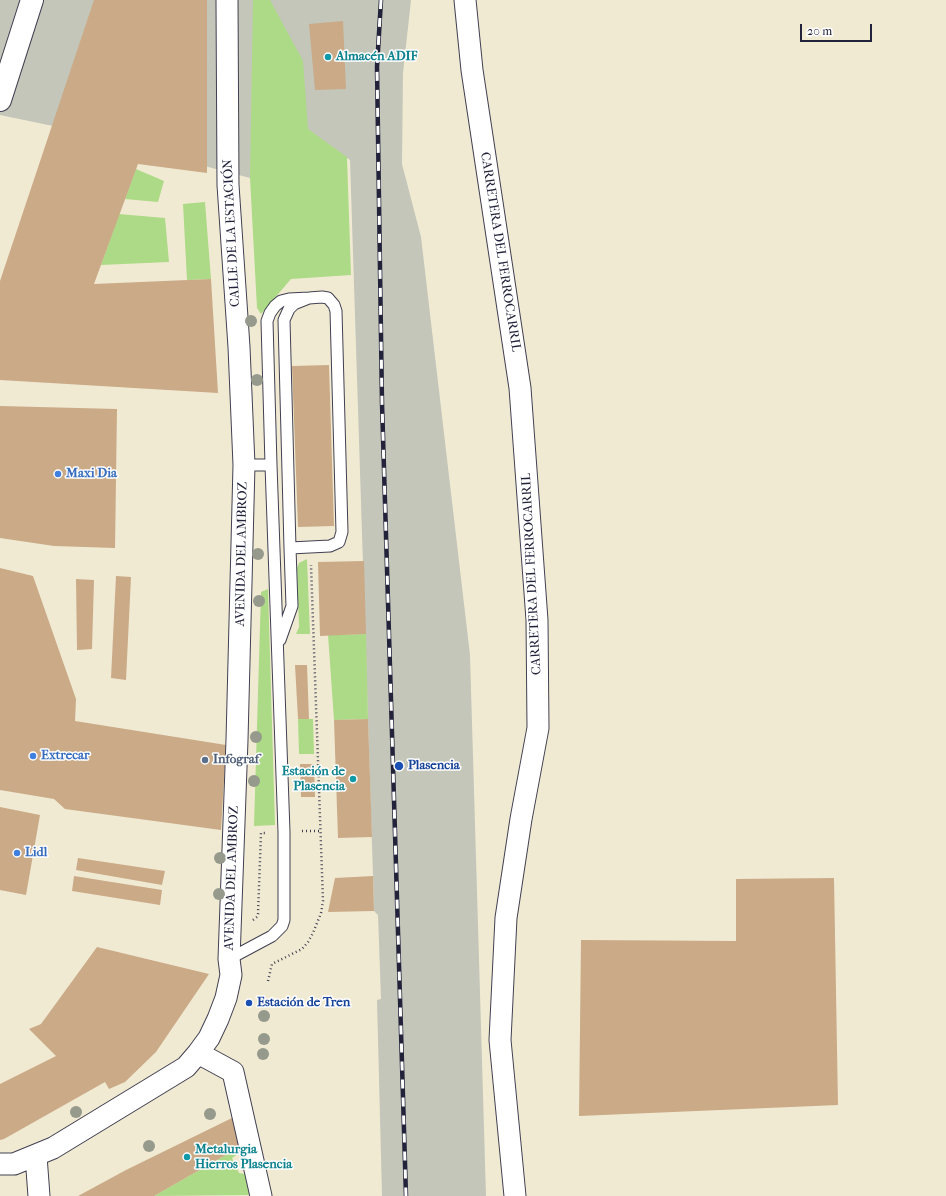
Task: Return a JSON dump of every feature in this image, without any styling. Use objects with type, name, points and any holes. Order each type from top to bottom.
[{"type":"main road","points":[[1,91],[32,0]]},
{"type":"street","name":"CALLE DE LA ESTACIÓN","points":[[227,0],[228,185],[239,347],[244,465]]},
{"type":"street","name":"CARRETERA DEL FERROCARRIL","points":[[465,0],[472,70],[520,388],[537,620],[538,728],[521,819],[506,918],[500,1040],[515,1196]]},
{"type":"street","name":"AVENIDA DEL AMBROZ","points":[[0,1164],[14,1164],[53,1148],[186,1067],[198,1054],[209,1038],[226,998],[231,975],[229,959],[237,740],[244,465]]},
{"type":"street","points":[[198,1054],[233,1072],[261,1196]]},
{"type":"street","points":[[36,1156],[38,1196]]},
{"type":"lane","points":[[229,959],[272,936],[282,926],[284,920],[284,832],[267,321],[270,313],[281,301],[289,299],[322,297],[328,298],[334,305],[336,311],[342,532],[339,542],[335,545],[290,548]]},
{"type":"lane","points":[[278,646],[292,606],[284,320],[289,309],[294,304],[309,298]]},
{"type":"lane","points":[[244,465],[271,465]]},
{"type":"path","points":[[268,980],[272,964],[302,949],[308,942],[321,913],[323,901],[311,561]]},
{"type":"path","points":[[299,832],[320,831]]},
{"type":"path","points":[[253,920],[258,914],[261,833],[268,832]]},
{"type":"path","points":[[275,957],[278,962]]},
{"type":"shaded area","points":[[0,0],[411,0],[403,73],[402,164],[421,237],[470,655],[486,1196],[382,1196],[377,1000],[381,999],[378,915],[374,911],[350,160],[309,130],[313,176],[250,178],[53,126],[0,115]]},
{"type":"green space","points":[[253,0],[270,0],[303,61],[308,129],[347,157],[351,275],[291,279],[261,314],[257,308],[250,178]]},
{"type":"green space","points":[[136,169],[164,181],[158,202],[125,199]]},
{"type":"green space","points":[[205,202],[211,279],[187,280],[183,204]]},
{"type":"green space","points":[[119,214],[165,218],[169,262],[101,265]]},
{"type":"green space","points":[[307,559],[310,634],[296,634],[299,627],[297,568],[299,563]]},
{"type":"green space","points":[[268,589],[275,825],[254,826],[261,592]]},
{"type":"green space","points":[[366,634],[368,719],[334,720],[328,635]]},
{"type":"green space","points":[[298,719],[313,719],[314,754],[299,754]]},
{"type":"green space","points":[[245,1144],[242,1151],[232,1158],[239,1173],[250,1175],[253,1195],[154,1196]]},
{"type":"building","points":[[94,0],[207,0],[207,173],[138,164],[94,284],[211,279],[218,393],[0,380],[0,281]]},
{"type":"building","name":"Almacén ADIF","points":[[343,21],[346,89],[315,90],[309,24]]},
{"type":"building","points":[[329,365],[334,526],[298,527],[292,366]]},
{"type":"building","name":"Maxi Dia","points":[[0,406],[117,409],[115,548],[54,546],[0,538]]},
{"type":"building","points":[[364,561],[366,634],[320,636],[318,562]]},
{"type":"building","points":[[0,568],[33,576],[76,699],[75,721],[226,745],[221,830],[65,809],[54,799],[0,790]]},
{"type":"building","points":[[116,576],[131,577],[126,680],[111,678]]},
{"type":"building","points":[[76,579],[94,580],[92,649],[77,650]]},
{"type":"building","points":[[295,665],[307,665],[309,719],[298,719]]},
{"type":"building","name":"Estación de Plasencia","points":[[368,719],[372,837],[338,838],[334,720]]},
{"type":"building","points":[[300,764],[314,764],[315,797],[301,797]]},
{"type":"building","name":"Lidl","points":[[0,807],[40,815],[26,895],[0,890]]},
{"type":"building","points":[[78,858],[165,871],[162,885],[76,870]]},
{"type":"building","points":[[74,876],[162,890],[160,905],[72,891]]},
{"type":"building","points":[[373,876],[374,911],[328,912],[335,878]]},
{"type":"building","points":[[834,878],[838,1105],[579,1116],[581,940],[736,941],[736,879]]},
{"type":"building","points":[[97,947],[209,974],[156,1052],[125,1082],[109,1089],[105,1082],[0,1140],[0,1084],[56,1056],[29,1029],[41,1024]]},
{"type":"building","name":"Metalurgia Hierros Plasencia","points":[[236,1116],[245,1144],[154,1196],[78,1196],[126,1170]]},
{"type":"railway","points":[[381,0],[377,67],[382,403],[406,1196]]},
{"type":"place","name":"Almacén ADIF","points":[[328,57]]},
{"type":"place","name":"Maxi Dia","points":[[58,474]]},
{"type":"place","name":"Extrecar","points":[[33,756]]},
{"type":"place","name":"Infograf","points":[[205,760]]},
{"type":"place","name":"Plasencia","points":[[399,766]]},
{"type":"place","name":"Estación de Plasencia","points":[[353,779]]},
{"type":"place","name":"Lidl","points":[[17,853]]},
{"type":"place","name":"Estación de Tren","points":[[249,1003]]},
{"type":"place","name":"Metalurgia Hierros Plasencia","points":[[187,1157]]}]
